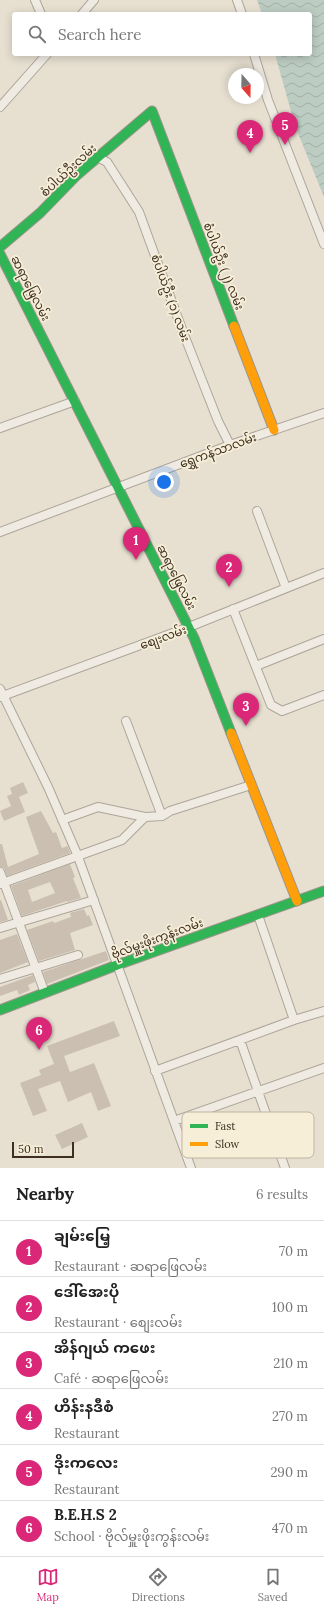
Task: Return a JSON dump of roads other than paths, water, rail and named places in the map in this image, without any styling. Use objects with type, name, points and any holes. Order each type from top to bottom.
[{"type":"street","points":[[35,0],[40,12]]},
{"type":"street","points":[[84,12],[94,0]]},
{"type":"street","points":[[237,0],[241,12]]},
{"type":"street","points":[[0,107],[45,56]]},
{"type":"street","points":[[255,56],[268,100],[324,244]]},
{"type":"street","name":"စံပါယ်ဦးလမ်း","points":[[0,247],[40,213],[77,175],[99,158],[152,111]]},
{"type":"street","name":"စံပါယ်ဦး (၂) လမ်း","points":[[152,111],[274,430]]},
{"type":"street","name":"စံပါယ်ဦး (၁) လမ်း","points":[[99,158],[107,162],[139,212],[183,332],[218,421],[230,445]]},
{"type":"street","name":"ဆရာဖြေလမ်း","points":[[0,254],[189,627],[208,670],[251,785],[297,901]]},
{"type":"street","points":[[0,428],[74,401]]},
{"type":"street","name":"‌ရွှေကန်သာလမ်း","points":[[0,532],[230,445],[324,413]]},
{"type":"street","points":[[257,511],[286,588]]},
{"type":"street","name":"စျေးလမ်း","points":[[1,694],[189,627],[324,573]]},
{"type":"street","points":[[233,609],[271,705],[282,710],[324,695]]},
{"type":"street","points":[[256,666],[324,639]]},
{"type":"street","points":[[1,694],[48,787],[78,857],[182,1143]]},
{"type":"street","points":[[126,721],[162,816]]},
{"type":"street","points":[[62,820],[98,807],[145,817],[162,816],[251,785]]},
{"type":"street","points":[[3,883],[122,840],[145,817]]},
{"type":"street","points":[[0,872],[3,883],[20,921],[35,968],[45,993]]},
{"type":"street","name":"ဗိုလ်မှူးဖိုးကွန်းလမ်း","points":[[0,1010],[117,965],[324,891]]},
{"type":"street","points":[[0,928],[94,900]]},
{"type":"street","points":[[258,915],[294,1020]]},
{"type":"street","points":[[0,979],[78,955]]},
{"type":"street","points":[[155,1071],[294,1020],[324,1011]]},
{"type":"street","points":[[240,1040],[266,1112]]},
{"type":"street","points":[[200,1112],[324,1068]]},
{"type":"street","points":[[174,1121],[182,1118]]},
{"type":"street","points":[[187,1158],[191,1168]]},
{"type":"street","points":[[282,1158],[285,1168]]},
{"type":"water","points":[[257,0],[324,0],[324,197],[295,126],[276,56],[312,56],[312,12],[261,12]]},
{"type":"place","name":"ဒိုးကလေး","points":[[285,145]]},
{"type":"place","name":"ဟိန်းနဒီစံ","points":[[250,153]]},
{"type":"place","name":"ချမ်းမြေ့","points":[[136,560]]},
{"type":"place","name":"ဒေါ်အေးပို","points":[[229,587]]},
{"type":"place","name":"အိန်ဂျယ် ကဖေး","points":[[246,726]]},
{"type":"place","name":"B.E.H.S 2","points":[[39,1050]]}]
